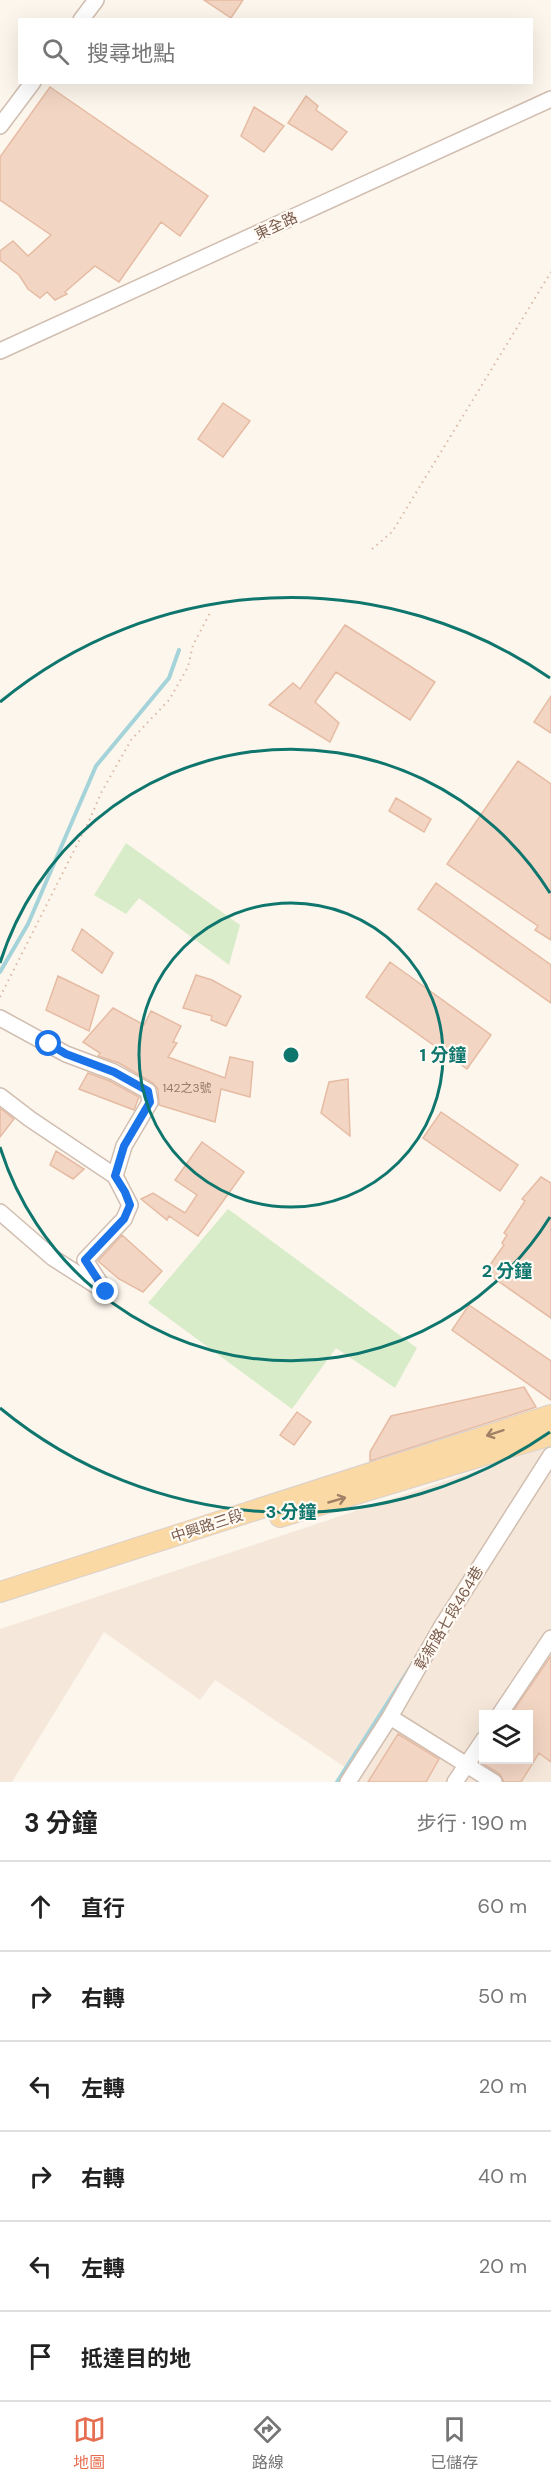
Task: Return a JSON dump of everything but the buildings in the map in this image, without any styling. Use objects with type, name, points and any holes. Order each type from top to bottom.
[{"type":"main road","name":"中興路三段","points":[[0,1592],[551,1415]]},
{"type":"main road","name":"中興路三段","points":[[0,1604],[551,1435]]},
{"type":"street","points":[[82,18],[96,0]]},
{"type":"street","points":[[0,126],[32,84]]},
{"type":"street","name":"東全路","points":[[0,351],[551,99]]},
{"type":"street","points":[[0,1018],[66,1054],[114,1072],[148,1091],[150,1102],[124,1146],[115,1176]]},
{"type":"street","points":[[0,1096],[75,1151],[115,1176],[125,1192],[130,1205],[124,1219],[85,1260],[106,1292],[53,1258],[0,1212]]},
{"type":"street","name":"彰新路七段464巷","points":[[348,1782],[390,1717],[442,1626],[551,1455]]},
{"type":"street","points":[[503,1710],[551,1638]]},
{"type":"street","points":[[390,1717],[494,1782]]},
{"type":"street","points":[[455,1782],[479,1744]]},
{"type":"path","points":[[372,549],[392,532],[551,272]]},
{"type":"path","points":[[0,997],[101,793],[131,740],[169,700],[188,667],[193,645],[210,613]]},
{"type":"shaded area","points":[[551,1446],[551,1782],[341,1782],[349,1770],[215,1680],[200,1700],[104,1632],[12,1782],[0,1782],[0,1629]]},
{"type":"green space","points":[[126,843],[240,925],[229,965],[139,898],[126,914],[94,895]]},
{"type":"green space","points":[[228,1209],[417,1348],[395,1388],[336,1348],[292,1409],[148,1303]]},
{"type":"waterway","points":[[0,972],[28,924],[96,766],[169,678],[179,650]]},
{"type":"waterway","points":[[337,1782],[413,1663]]},
{"type":"route","points":[[49,1044],[66,1054],[114,1072],[148,1091],[150,1102],[124,1146],[115,1176],[130,1205],[124,1219],[85,1260],[106,1292]]}]
